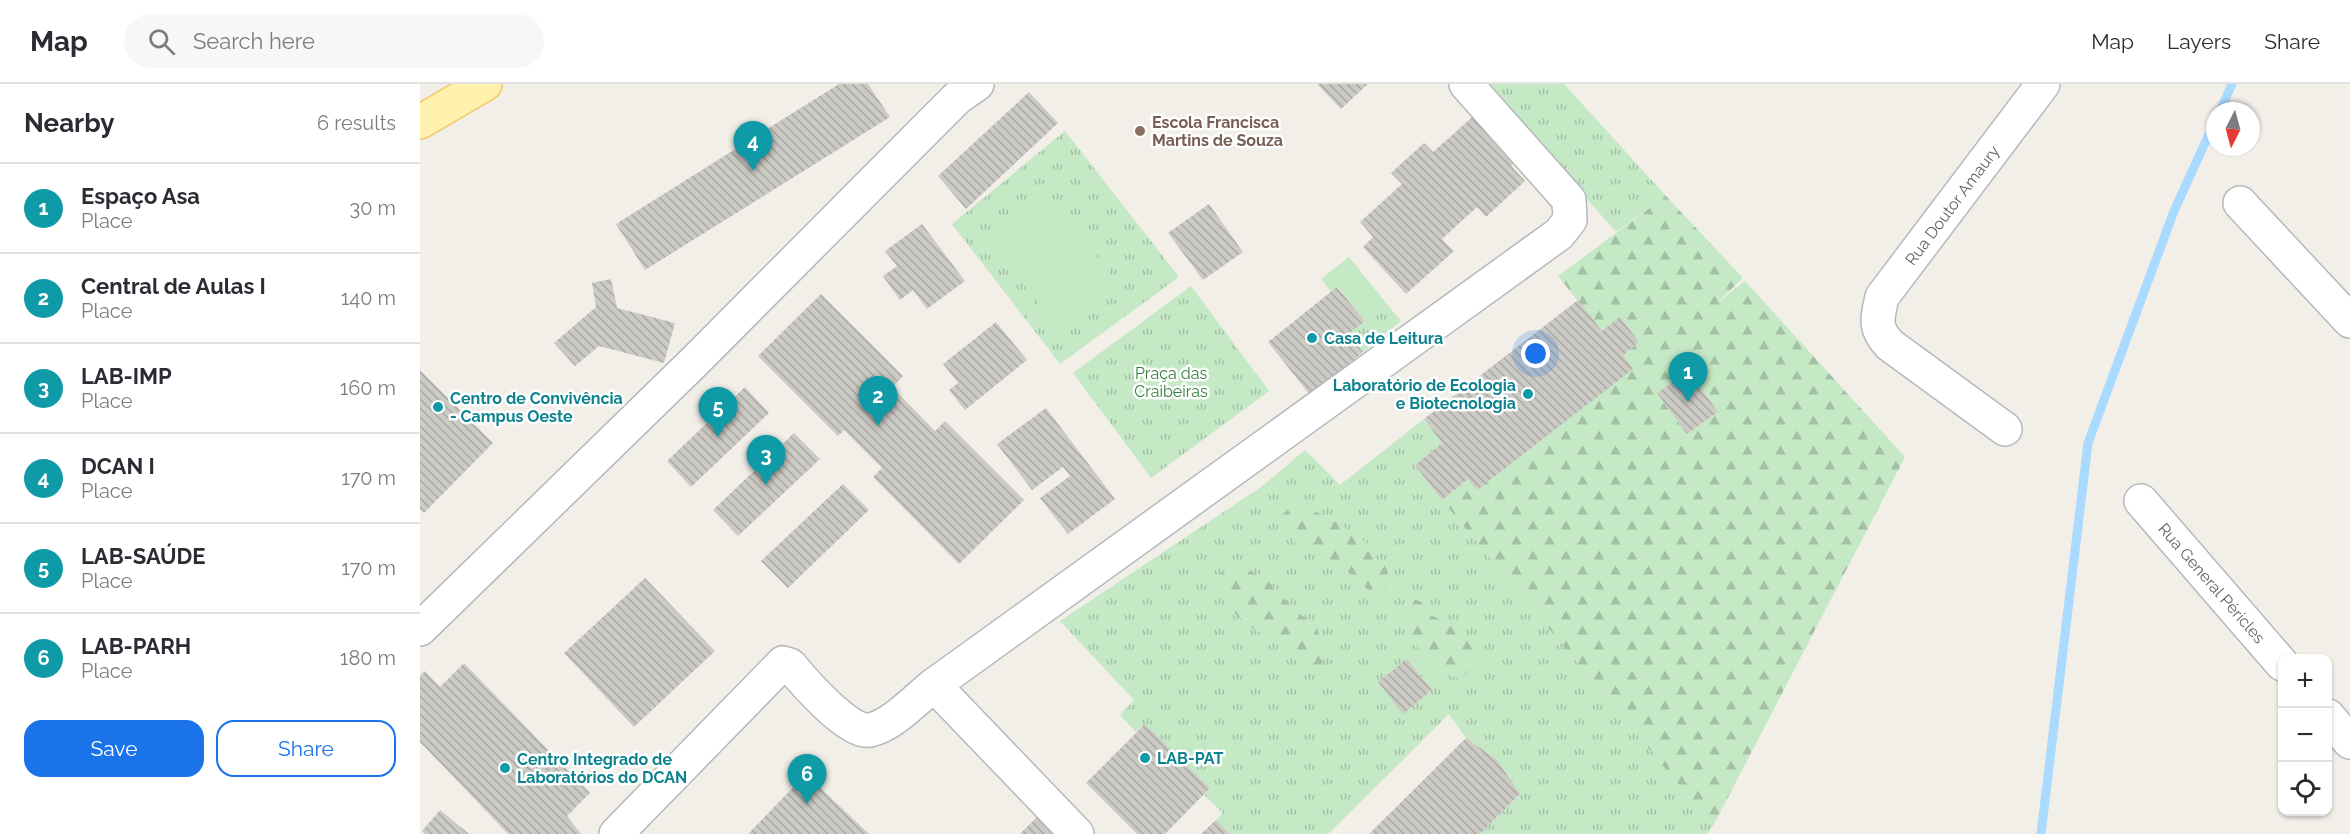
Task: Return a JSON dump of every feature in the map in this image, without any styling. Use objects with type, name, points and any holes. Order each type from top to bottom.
[{"type":"main road","points":[[420,122],[485,84]]},
{"type":"street","points":[[420,629],[692,364],[957,98],[977,84]]},
{"type":"street","points":[[616,834],[783,663],[790,665],[849,725],[867,731],[882,726],[934,685],[1567,226],[1571,211],[1569,200],[1466,84]]},
{"type":"street","name":"Rua Doutor Amaury","points":[[2005,429],[1890,345],[1878,332],[1882,297],[2043,84]]},
{"type":"street","points":[[2240,203],[2350,321]]},
{"type":"street","name":"Rua General Péricles","points":[[2141,501],[2278,658]]},
{"type":"street","points":[[934,685],[1077,834]]},
{"type":"street","points":[[2332,721],[2350,744],[2350,763]]},
{"type":"green space","points":[[1485,84],[1564,84],[1666,196],[1616,232]]},
{"type":"green space","points":[[1065,131],[1179,277],[1060,364],[952,224]]},
{"type":"green space","points":[[1050,195],[1117,283],[1057,328],[990,239]]},
{"type":"green space","points":[[1666,196],[1743,278],[1716,304],[1745,281],[1905,457],[1713,826],[1442,500],[1468,479],[1633,369],[1623,355],[1639,342],[1620,318],[1602,331],[1558,276]],"holes":[[[1689,371],[1718,412],[1687,434],[1657,393]]]},
{"type":"green space","points":[[1349,257],[1386,303],[1365,321],[1338,287],[1331,292],[1321,279]]},
{"type":"green space","name":"Praça das Craibeiras","points":[[1191,286],[1269,391],[1151,478],[1073,373]]},
{"type":"green space","points":[[1386,303],[1401,321],[1363,352],[1348,334]]},
{"type":"green space","points":[[1424,419],[1442,443],[1415,465],[1713,826],[1707,834],[1480,834],[1520,794],[1497,760],[1466,738],[1449,714],[1328,834],[1230,834],[1216,820],[1223,813],[1204,795],[1210,788],[1145,724],[1136,732],[1120,715],[1134,700],[1060,621],[1261,487],[1305,450],[1340,485]],"holes":[[[1407,659],[1432,690],[1403,713],[1378,682]]]},
{"type":"green space","points":[[1294,505],[1334,521],[1370,545],[1370,553],[1374,561],[1389,562],[1385,593],[1374,597],[1360,582],[1328,558],[1307,548],[1298,547],[1285,529],[1283,514]]},
{"type":"green space","points":[[1233,568],[1257,574],[1265,579],[1291,606],[1314,624],[1321,643],[1322,666],[1308,670],[1274,637],[1258,632],[1237,616],[1219,590],[1220,573]]},
{"type":"green space","points":[[1412,598],[1430,606],[1428,614],[1465,631],[1479,660],[1461,679],[1438,670],[1422,655],[1412,636],[1404,612]]},
{"type":"building","points":[[839,84],[868,84],[890,117],[645,270],[616,224]]},
{"type":"building","points":[[1317,84],[1368,84],[1341,109]]},
{"type":"building","points":[[1029,92],[1058,123],[966,209],[938,176]]},
{"type":"building","points":[[1478,112],[1519,158],[1511,166],[1525,181],[1486,217],[1477,207],[1442,239],[1454,251],[1406,294],[1363,247],[1373,237],[1360,222],[1402,184],[1391,173],[1424,143],[1433,152]]},
{"type":"building","points":[[1209,204],[1243,252],[1203,280],[1168,233]]},
{"type":"building","points":[[922,224],[965,281],[927,309],[913,290],[900,300],[883,276],[897,266],[885,251]]},
{"type":"building","points":[[611,279],[617,308],[675,323],[664,363],[599,346],[575,366],[554,343],[596,307],[592,283]]},
{"type":"building","name":"Casa de Leitura","points":[[1337,287],[1365,321],[1348,334],[1363,352],[1310,395],[1268,342]]},
{"type":"building","points":[[821,294],[903,376],[892,387],[935,431],[945,421],[1024,500],[959,564],[873,477],[882,468],[844,430],[838,436],[758,356]]},
{"type":"building","name":"Laboratório de Ecologia e Biotecnologia","points":[[1578,300],[1602,331],[1620,317],[1639,342],[1623,355],[1633,369],[1477,490],[1468,479],[1442,500],[1415,465],[1442,443],[1424,419]]},
{"type":"building","points":[[996,322],[1027,360],[965,410],[949,390],[958,383],[943,364]]},
{"type":"building","name":"Centro de Convivência - Campus Oeste","points":[[420,370],[493,443],[424,513],[420,509]]},
{"type":"building","points":[[1689,371],[1718,412],[1687,434],[1657,393]]},
{"type":"building","points":[[745,387],[769,413],[691,487],[667,461]]},
{"type":"building","points":[[1046,408],[1115,499],[1068,534],[1040,498],[1070,476],[1063,467],[1032,490],[997,444]]},
{"type":"building","points":[[794,433],[820,459],[738,536],[713,510]]},
{"type":"building","points":[[843,484],[869,510],[788,588],[761,561]]},
{"type":"building","points":[[645,578],[715,651],[634,727],[564,653]]},
{"type":"building","points":[[1407,659],[1432,690],[1403,714],[1378,682]]},
{"type":"building","name":"Centro Integrado de Laboratórios do DCAN","points":[[464,663],[590,793],[567,816],[581,834],[508,834],[420,742],[420,676],[425,671],[440,687]]},
{"type":"building","name":"LAB-PAT","points":[[1145,724],[1210,788],[1165,834],[1137,834],[1086,783]]},
{"type":"building","points":[[1466,738],[1497,760],[1520,794],[1480,834],[1369,834]]},
{"type":"building","points":[[806,774],[869,834],[748,834]]},
{"type":"building","points":[[440,810],[469,834],[425,834],[422,831]]},
{"type":"building","points":[[1040,814],[1060,834],[1020,834]]},
{"type":"building","points":[[1216,820],[1230,834],[1201,834]]},
{"type":"waterway","points":[[2224,102],[2232,84]]},
{"type":"waterway","points":[[2041,834],[2088,443],[2174,211],[2206,141]]},
{"type":"place","name":"Escola Francisca Martins de Souza","points":[[1140,131]]},
{"type":"place","name":"DCAN I","points":[[753,171]]},
{"type":"place","name":"Casa de Leitura","points":[[1312,338]]},
{"type":"place","name":"Laboratório de Ecologia e Biotecnologia","points":[[1528,394]]},
{"type":"place","name":"Espaço Asa","points":[[1688,402]]},
{"type":"place","name":"Centro de Convivência - Campus Oeste","points":[[438,407]]},
{"type":"place","name":"Central de Aulas I","points":[[878,426]]},
{"type":"place","name":"LAB-SAÚDE","points":[[718,437]]},
{"type":"place","name":"LAB-IMP","points":[[766,485]]},
{"type":"place","name":"LAB-PAT","points":[[1145,758]]},
{"type":"place","name":"Centro Integrado de Laboratórios do DCAN","points":[[505,768]]},
{"type":"place","name":"LAB-PARH","points":[[807,804]]}]
